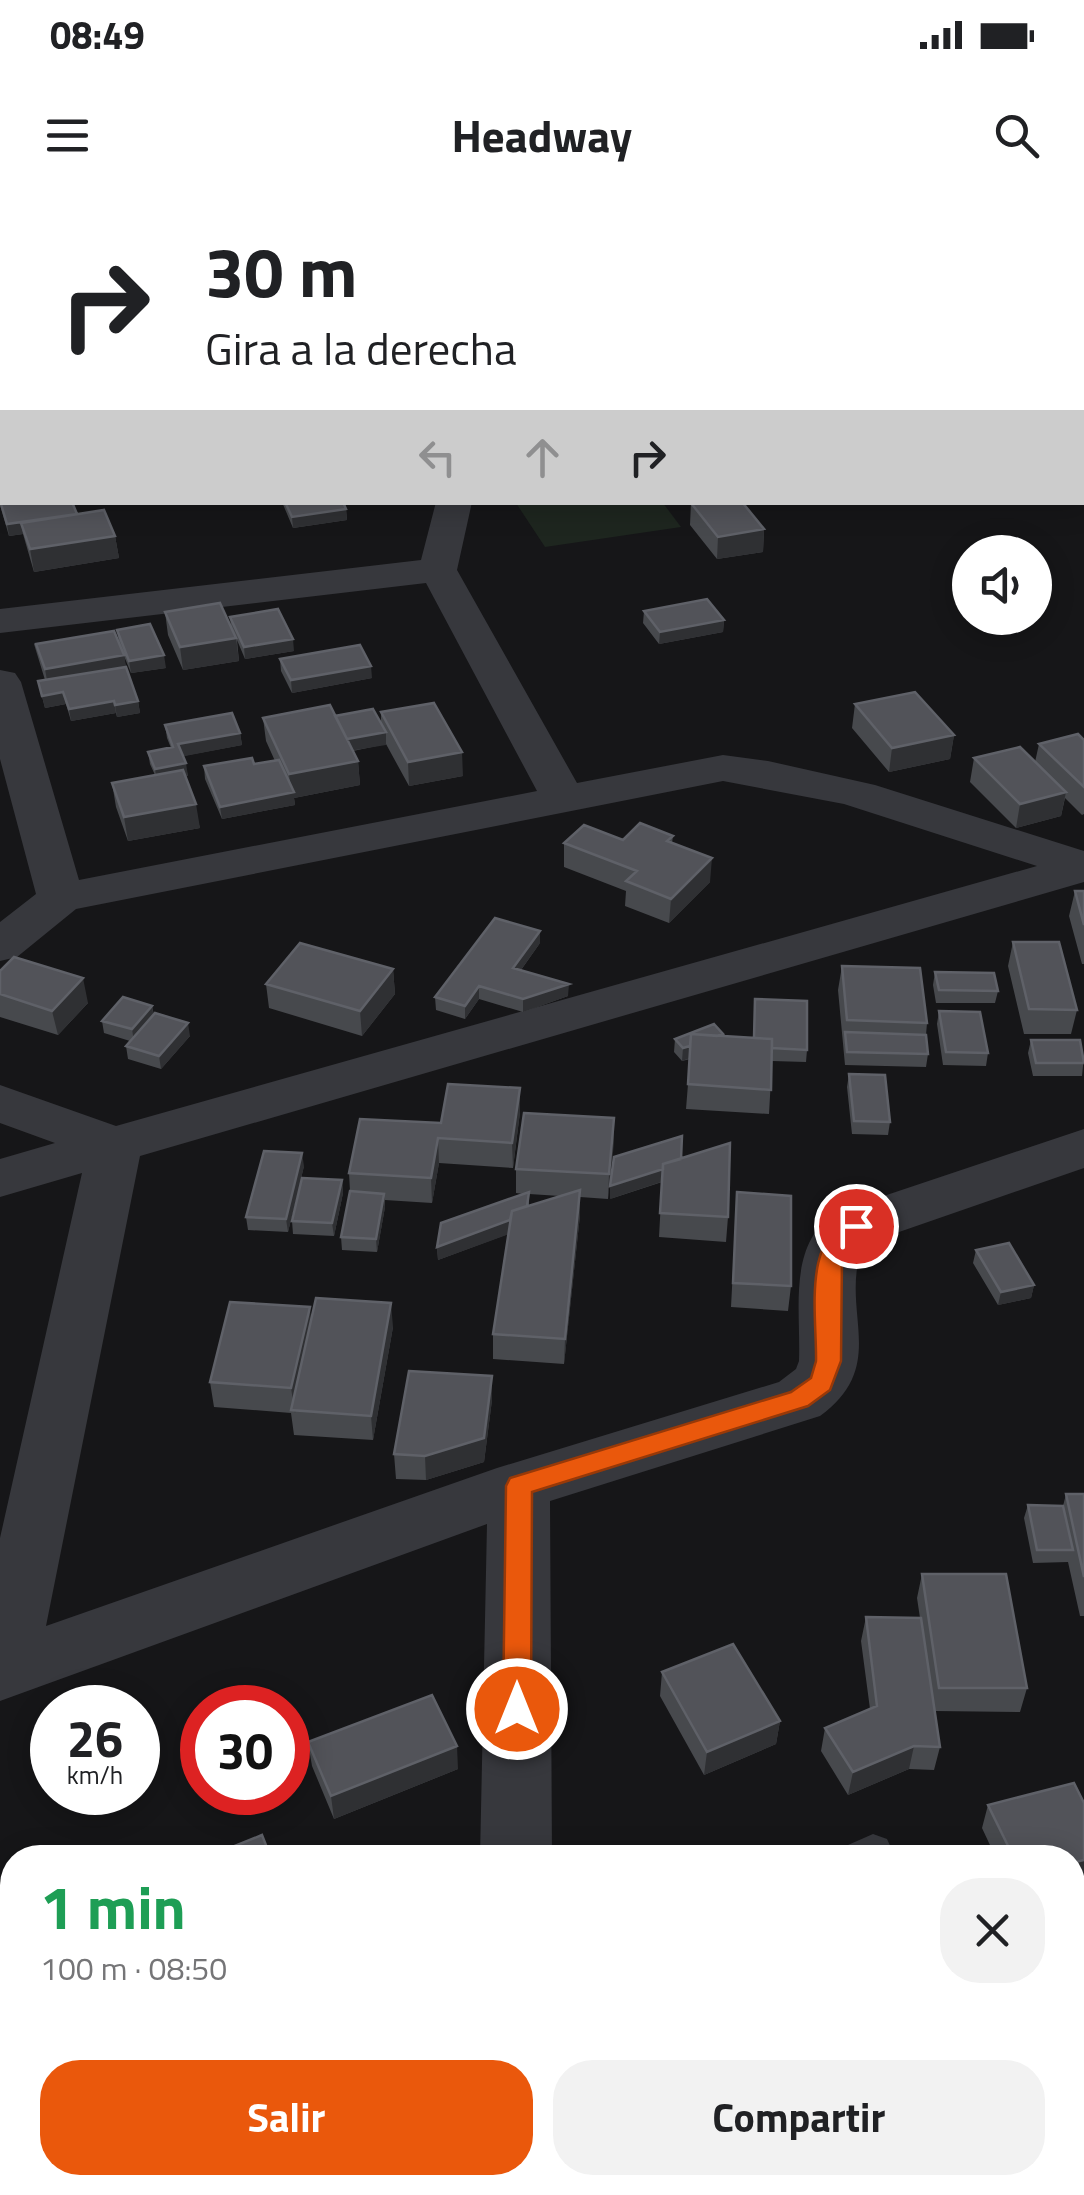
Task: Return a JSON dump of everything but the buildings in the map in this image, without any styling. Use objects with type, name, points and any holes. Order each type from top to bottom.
[{"type":"street","points":[[453,505],[438,570],[564,798]]},
{"type":"street","points":[[0,621],[438,570]]},
{"type":"street","points":[[0,682],[61,898]]},
{"type":"street","points":[[0,946],[61,898],[723,768],[765,772],[852,794],[1084,866]]},
{"type":"street","points":[[0,1178],[1084,866]]},
{"type":"street","points":[[0,1103],[115,1146]]},
{"type":"street","points":[[2,1671],[115,1146]]},
{"type":"street","points":[[2,1671],[519,1486],[800,1399],[822,1383],[829,1361],[830,1257],[837,1239],[856,1226],[1084,1148]]},
{"type":"street","points":[[516,1845],[519,1486]]},
{"type":"shaded area","points":[[517,505],[664,505],[681,527],[545,547]]},
{"type":"route","points":[[517,1709],[519,1486],[800,1399],[822,1383],[829,1361],[830,1257],[837,1239],[856,1226]]}]
